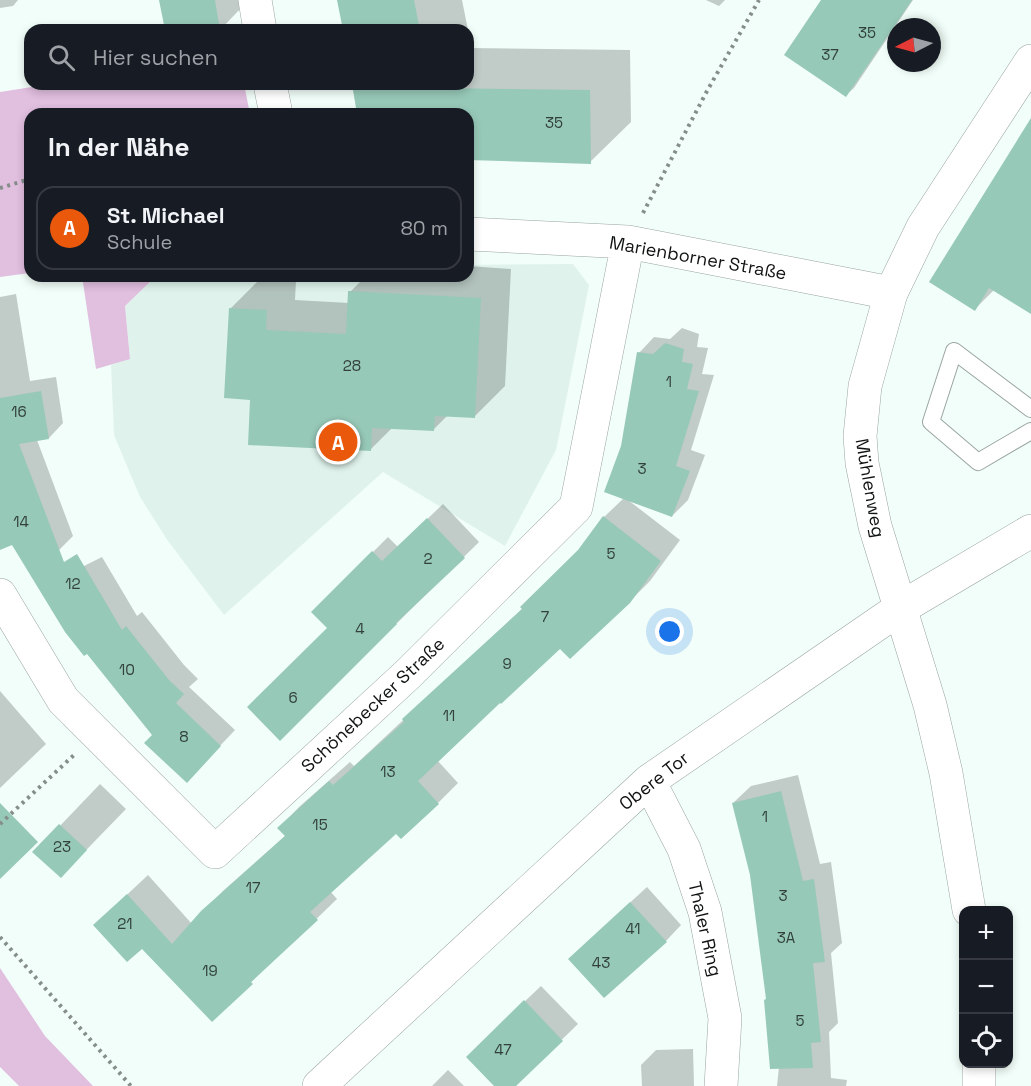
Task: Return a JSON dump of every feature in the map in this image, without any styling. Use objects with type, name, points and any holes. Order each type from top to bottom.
[{"type":"street","points":[[255,0],[259,24]]},
{"type":"street","name":"Mühlenweg","points":[[968,906],[946,773],[930,705],[875,526],[862,462],[860,436],[865,386],[891,293],[923,227],[1031,61]]},
{"type":"street","points":[[271,90],[275,108]]},
{"type":"street","name":"Marienborner Straße","points":[[474,234],[628,242],[891,293]]},
{"type":"street","name":"Schönebecker Straße","points":[[0,595],[63,700],[215,852],[407,675],[576,507],[628,242]]},
{"type":"street","name":"Obere Tor","points":[[319,1086],[649,781],[899,609],[1031,531]]},
{"type":"street","name":"Thaler Ring","points":[[649,781],[684,849],[705,912],[724,1018],[721,1086]]},
{"type":"street","points":[[979,1068],[979,1086]]},
{"type":"lane","points":[[1031,409],[954,351],[931,422],[978,462],[1031,431]]},
{"type":"path","points":[[628,242],[707,91],[759,0]]},
{"type":"path","points":[[0,188],[24,181]]},
{"type":"path","points":[[0,824],[96,734]]},
{"type":"path","points":[[0,937],[131,1086]]},
{"type":"shaded area","points":[[24,88],[245,90],[249,108],[24,108],[24,274],[0,277],[0,92]]},
{"type":"shaded area","points":[[573,264],[589,285],[556,450],[505,546],[383,472],[224,615],[168,541],[140,497],[114,435],[111,365],[130,358],[125,306],[150,282],[474,282],[474,265]]},
{"type":"shaded area","points":[[83,282],[150,282],[125,306],[130,359],[96,369]]},
{"type":"shaded area","points":[[0,968],[45,1036],[93,1086],[19,1086],[0,1067]]},
{"type":"building","points":[[159,0],[215,0],[219,24],[164,24]]},
{"type":"building","points":[[337,0],[414,0],[419,24],[342,24]]},
{"type":"building","points":[[821,0],[912,0],[900,18],[887,18],[887,37],[846,97],[784,55]]},
{"type":"building","points":[[353,90],[590,90],[591,164],[474,160],[474,108],[356,108]]},
{"type":"building","points":[[1031,118],[1031,314],[989,288],[975,311],[929,282]]},
{"type":"building","points":[[348,291],[481,298],[475,418],[435,416],[434,431],[372,428],[371,451],[248,445],[250,400],[224,398],[229,308],[267,310],[266,330],[346,334]]},
{"type":"building","points":[[665,343],[684,349],[682,362],[693,364],[687,389],[699,391],[676,466],[690,471],[672,517],[604,492],[621,446],[637,352],[653,354]]},
{"type":"building","points":[[41,391],[49,439],[19,444],[64,562],[77,554],[122,630],[126,626],[169,680],[184,694],[176,703],[221,746],[187,783],[144,743],[152,735],[87,654],[84,656],[65,632],[12,545],[0,550],[0,398]]},
{"type":"building","points":[[603,516],[661,561],[630,603],[570,659],[560,649],[418,781],[439,804],[401,839],[396,834],[310,912],[318,920],[212,1022],[142,949],[127,962],[93,925],[127,894],[172,944],[201,911],[285,836],[277,828],[329,781],[333,785],[404,722],[402,719],[522,609],[520,607],[578,550]]},
{"type":"building","points":[[427,518],[465,558],[396,623],[280,741],[247,707],[327,628],[311,612],[372,551],[382,561]]},
{"type":"building","points":[[781,791],[803,881],[814,879],[825,962],[813,963],[821,1042],[811,1043],[813,1068],[770,1069],[764,1000],[766,999],[750,875],[732,803]]},
{"type":"building","points":[[0,803],[38,842],[0,879]]},
{"type":"building","points":[[59,824],[87,850],[61,878],[32,852]]},
{"type":"building","points":[[630,902],[667,942],[604,998],[568,959]]},
{"type":"building","points":[[524,1000],[563,1041],[516,1086],[494,1086],[466,1057]]},
{"type":"place","name":"St. Michael","points":[[338,442]]}]
